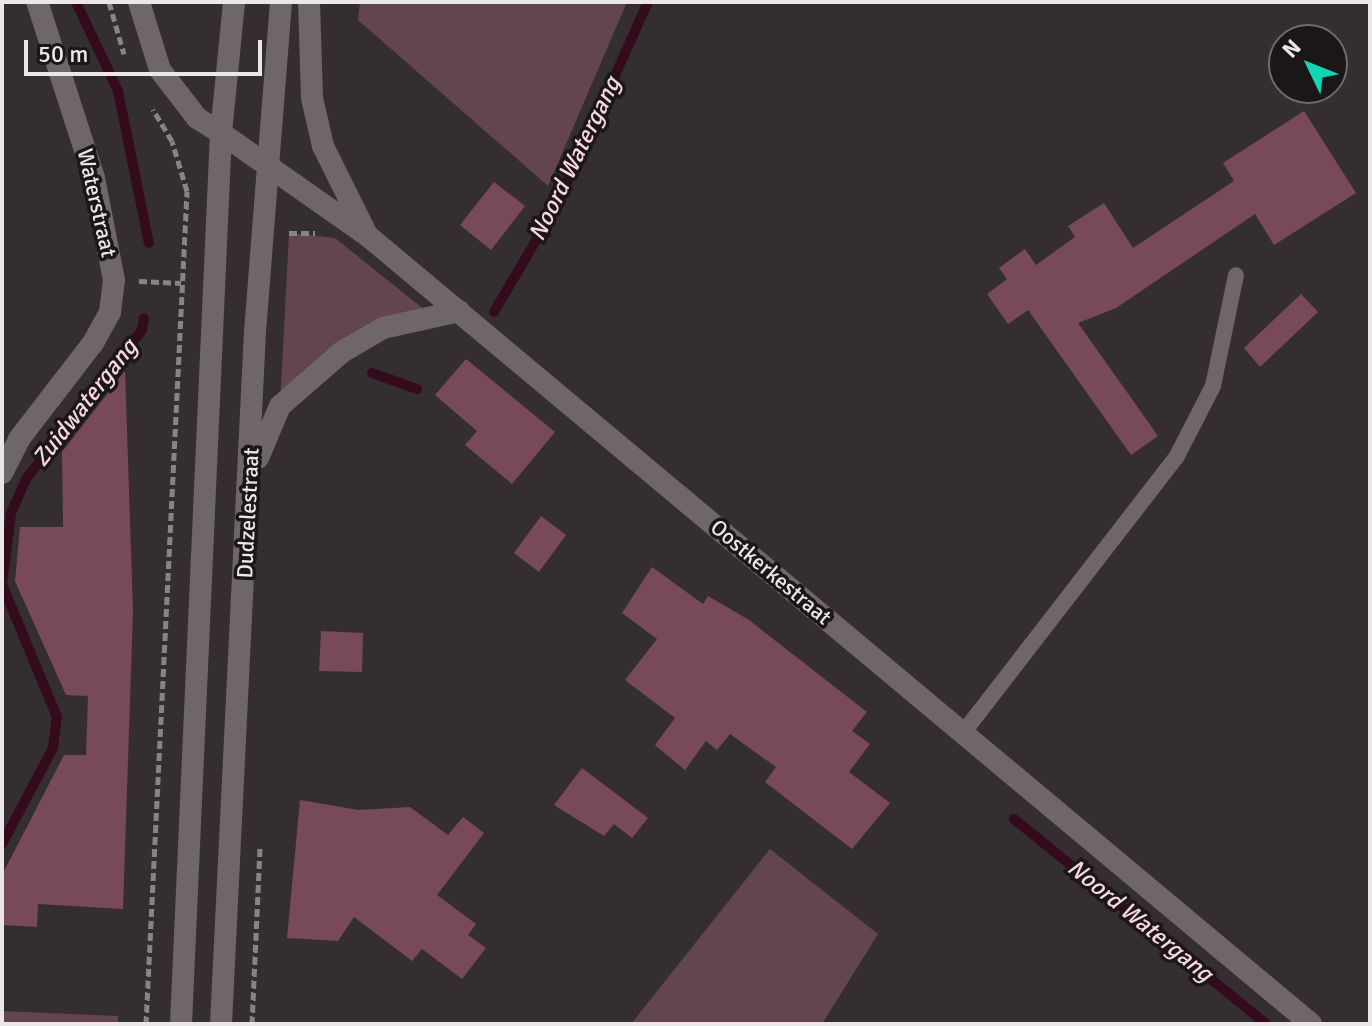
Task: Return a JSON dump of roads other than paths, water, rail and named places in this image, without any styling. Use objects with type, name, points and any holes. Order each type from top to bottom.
[{"type":"main road","name":"Waterstraat","points":[[2,473],[19,439],[93,343],[110,312],[114,280],[94,178],[37,2]]},
{"type":"main road","name":"Oostkerkestraat","points":[[139,2],[160,70],[197,118],[368,236],[1311,1024]]},
{"type":"main road","name":"Dudzelestraat","points":[[181,1024],[221,133],[234,2]]},
{"type":"main road","name":"Dudzelestraat","points":[[221,1024],[250,486],[281,2]]},
{"type":"main road","points":[[309,2],[312,98],[323,146],[368,236]]},
{"type":"main road","points":[[250,486],[270,419],[306,381],[383,328],[459,311]]},
{"type":"lane","points":[[963,733],[1177,456],[1213,386],[1236,275]]},
{"type":"waterway","name":"Zuidwatergang","points":[[76,2],[118,91],[149,243]]},
{"type":"waterway","name":"Noord Watergang","points":[[494,312],[558,203],[648,2]]},
{"type":"waterway","name":"Zuidwatergang","points":[[2,844],[53,748],[57,717],[2,584],[11,513],[26,479],[142,330],[144,318]]},
{"type":"waterway","name":"Zuidwatergang","points":[[372,373],[417,389]]},
{"type":"waterway","name":"Noord Watergang","points":[[1014,819],[1266,1024]]}]
